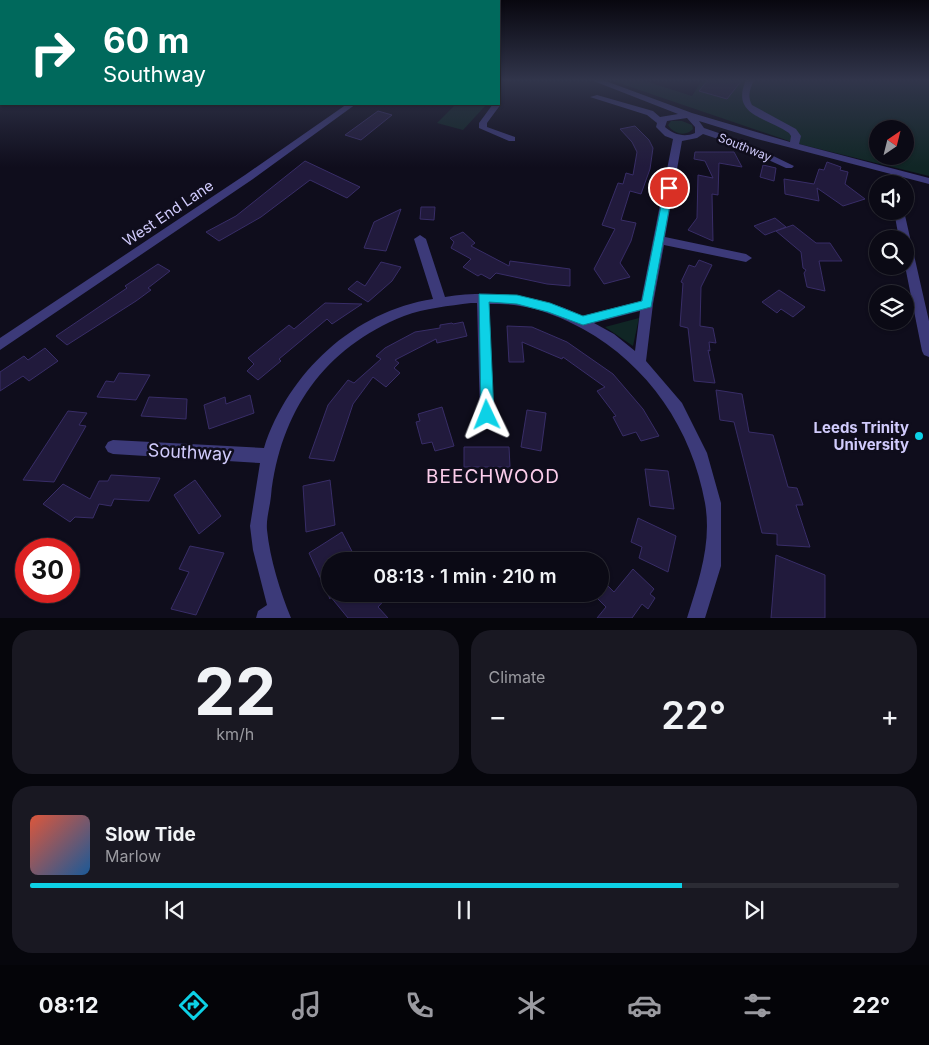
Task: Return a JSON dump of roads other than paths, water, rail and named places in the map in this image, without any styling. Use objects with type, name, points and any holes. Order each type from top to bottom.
[{"type":"street","name":"West End Lane","points":[[0,345],[249,177],[345,109]]},
{"type":"street","points":[[493,109],[483,122],[484,128],[512,139]]},
{"type":"street","points":[[633,109],[650,114],[660,121],[663,130],[678,137],[647,304],[640,360]]},
{"type":"street","points":[[673,109],[794,146],[929,181]]},
{"type":"street","points":[[752,109],[793,131],[796,136],[794,146]]},
{"type":"street","points":[[660,121],[667,117],[689,115]]},
{"type":"street","name":"Southway","points":[[689,115],[700,130],[739,143],[789,166]]},
{"type":"street","name":"Southway","points":[[678,137],[691,138],[700,130]]},
{"type":"street","points":[[420,239],[440,300]]},
{"type":"street","points":[[659,240],[746,258]]},
{"type":"street","points":[[913,275],[929,351]]},
{"type":"street","points":[[483,297],[487,415]]},
{"type":"street","points":[[275,615],[259,530],[268,456],[282,419],[304,384],[331,354],[365,329],[401,311],[440,300],[483,297],[517,300],[550,308],[583,321],[612,338],[640,360],[674,399],[699,448],[713,504],[712,567],[696,618]]},
{"type":"street","points":[[583,321],[647,304]]},
{"type":"street","name":"Southway","points":[[112,447],[268,456]]},
{"type":"place","name":"Leeds Trinity University","points":[[919,436]]},
{"type":"district","name":"BEECHWOOD","points":[[493,476]]}]
